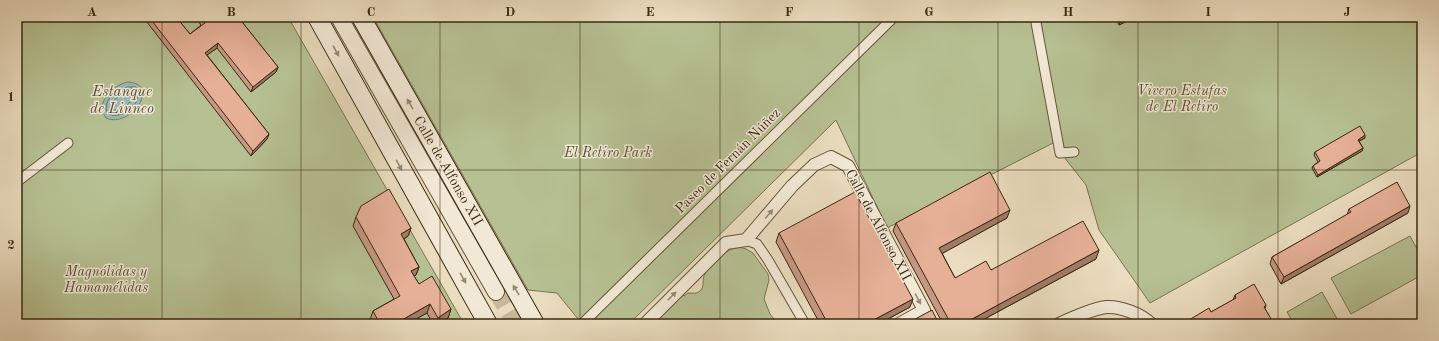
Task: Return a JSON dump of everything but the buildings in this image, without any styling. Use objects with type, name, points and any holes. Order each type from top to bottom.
[{"type":"main road","points":[[317,17],[488,324]]},
{"type":"main road","name":"Calle de Alfonso XII","points":[[361,17],[535,324]]},
{"type":"street","name":"Paseo de Fernán Núñez","points":[[582,324],[894,17]]},
{"type":"street","points":[[1035,17],[1060,152],[1074,152]]},
{"type":"street","name":"Calle de Alfonso XII","points":[[340,20],[496,292]]},
{"type":"street","points":[[17,182],[68,143]]},
{"type":"street","name":"Calle de Alfonso XII","points":[[746,240],[792,186],[814,165],[831,157],[848,166],[924,310],[899,324]]},
{"type":"street","points":[[645,324],[726,243],[746,240],[757,244],[805,324]]},
{"type":"street","points":[[1059,324],[1068,319],[1106,307],[1130,311],[1146,319],[1151,324]]},
{"type":"green space","name":"Magnólidas y Hamamélidas","points":[[17,17],[288,17],[464,324],[17,324]]},
{"type":"green space","name":"El Retiro Park","points":[[373,17],[1422,17],[1422,152],[1150,303],[1099,230],[1086,185],[1053,143],[887,228],[836,120],[629,324],[582,324],[557,293],[528,290]]},
{"type":"green space","points":[[1410,236],[1422,258],[1422,275],[1351,314],[1331,278]]},
{"type":"green space","points":[[739,247],[753,253],[768,274],[769,280],[764,299],[770,314],[778,324],[651,324],[681,294],[684,296],[688,293],[699,292],[702,287],[706,271],[718,257],[734,248]]},
{"type":"green space","points":[[1322,292],[1340,324],[1294,324],[1287,312]]},
{"type":"water","name":"Estanque de Linneo","points":[[127,82],[137,84],[142,90],[142,97],[139,104],[133,112],[125,117],[116,120],[106,118],[101,110],[104,100],[110,92]]},
{"type":"tunnel","points":[[496,292],[515,324]]},
{"type":"park label","name":"Vivero Estufas de El Retiro","points":[[1182,100]]}]
